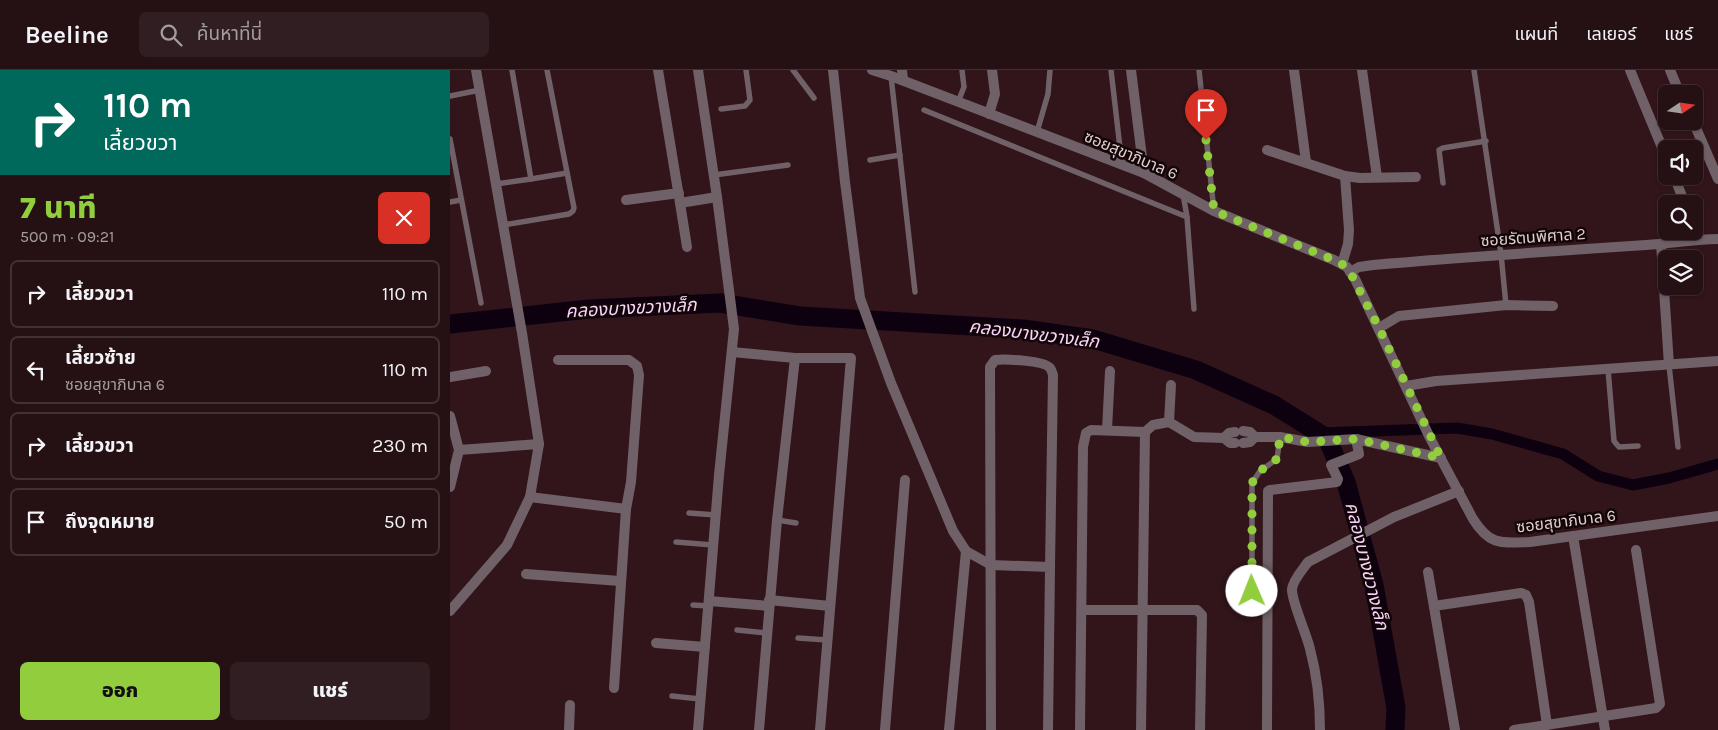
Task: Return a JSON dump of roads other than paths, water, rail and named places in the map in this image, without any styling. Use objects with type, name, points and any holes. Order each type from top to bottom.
[{"type":"street","points":[[450,611],[507,545],[530,497],[539,444],[516,296],[476,70]]},
{"type":"street","points":[[658,70],[687,247]]},
{"type":"street","points":[[698,70],[734,328],[713,545],[698,730]]},
{"type":"street","points":[[833,70],[860,298],[876,344],[953,531],[966,551],[991,565],[1050,567]]},
{"type":"street","points":[[989,114],[995,94],[992,70]]},
{"type":"street","points":[[1131,70],[1144,173]]},
{"type":"street","points":[[1294,70],[1306,162]]},
{"type":"street","points":[[1362,70],[1378,177]]},
{"type":"street","points":[[1630,70],[1659,140]]},
{"type":"street","points":[[1670,70],[1676,85]]},
{"type":"street","name":"ซอยสุขาภิบาล 6","points":[[875,71],[891,76],[903,75],[958,102],[1144,173],[1214,211],[1297,244],[1346,268],[1379,328],[1458,492],[1480,530],[1494,541],[1504,543],[1530,542],[1717,519]]},
{"type":"street","points":[[1696,130],[1718,179]]},
{"type":"street","points":[[1267,150],[1345,176],[1416,177]]},
{"type":"street","points":[[1345,176],[1349,230],[1346,268]]},
{"type":"street","points":[[626,200],[717,197]]},
{"type":"street","name":"ซอยรัตนพิศาล 2","points":[[1703,239],[1718,239]]},
{"type":"street","name":"ซอยรัตนพิศาล 2","points":[[1346,268],[1692,240]]},
{"type":"street","points":[[1661,244],[1669,365]]},
{"type":"street","points":[[1379,328],[1399,316],[1506,305],[1553,306]]},
{"type":"street","points":[[732,352],[795,358],[850,358],[820,730]]},
{"type":"street","points":[[759,730],[777,520],[795,358]]},
{"type":"street","points":[[991,730],[990,367],[995,360],[1002,359],[1044,364],[1050,367],[1053,375],[1048,730]]},
{"type":"street","points":[[558,360],[630,360],[637,366],[639,375],[631,482],[626,509],[620,581],[614,688]]},
{"type":"street","points":[[1406,386],[1436,381],[1718,361]]},
{"type":"street","points":[[450,378],[486,371]]},
{"type":"street","points":[[1107,430],[1110,371]]},
{"type":"street","points":[[1168,422],[1171,385]]},
{"type":"street","points":[[450,416],[459,450],[450,487]]},
{"type":"street","points":[[1141,730],[1145,432],[1152,425],[1168,422],[1194,438],[1224,438],[1230,443],[1239,443],[1250,442],[1255,437]]},
{"type":"street","points":[[1080,730],[1083,447],[1086,433],[1089,430],[1145,432]]},
{"type":"street","points":[[1224,438],[1229,433],[1250,432],[1255,437],[1280,437],[1308,442],[1356,439],[1439,455]]},
{"type":"street","points":[[1267,730],[1268,492],[1270,490],[1338,482],[1331,466],[1359,454],[1356,439]]},
{"type":"street","points":[[459,450],[539,444]]},
{"type":"street","points":[[885,730],[905,480]]},
{"type":"street","points":[[1320,730],[1320,709],[1310,649],[1294,601],[1292,589],[1299,574],[1308,562],[1326,552],[1394,517],[1458,492]]},
{"type":"street","points":[[530,497],[626,509]]},
{"type":"street","points":[[1573,536],[1605,730]]},
{"type":"street","points":[[1514,730],[1656,708],[1660,704],[1636,550]]},
{"type":"street","points":[[949,730],[966,551]]},
{"type":"street","points":[[1428,572],[1455,730]]},
{"type":"street","points":[[526,574],[620,581]]},
{"type":"street","points":[[1434,606],[1521,593],[1526,596],[1547,725]]},
{"type":"street","points":[[708,604],[769,603],[830,606]]},
{"type":"street","points":[[1082,610],[1197,610],[1201,613],[1200,730]]},
{"type":"street","points":[[656,643],[705,647]]},
{"type":"street","points":[[568,730],[570,705]]},
{"type":"lane","points":[[512,70],[531,178]]},
{"type":"lane","points":[[503,225],[569,214],[573,211],[547,70]]},
{"type":"lane","points":[[721,109],[745,106],[750,100],[746,70]]},
{"type":"lane","points":[[793,70],[814,98]]},
{"type":"lane","points":[[958,102],[964,87],[962,70]]},
{"type":"lane","points":[[1037,132],[1048,94],[1050,70]]},
{"type":"lane","points":[[1111,70],[1122,165]]},
{"type":"lane","points":[[1198,70],[1214,211]]},
{"type":"lane","points":[[1474,70],[1486,141],[1506,305]]},
{"type":"lane","points":[[891,76],[915,292]]},
{"type":"lane","points":[[450,96],[480,90]]},
{"type":"lane","points":[[924,110],[1187,217]]},
{"type":"lane","points":[[450,139],[481,303]]},
{"type":"lane","points":[[1443,182],[1439,150],[1486,141]]},
{"type":"lane","points":[[870,160],[900,155]]},
{"type":"lane","points":[[714,175],[788,165]]},
{"type":"lane","points":[[496,184],[567,173]]},
{"type":"lane","points":[[1183,194],[1187,217],[1194,309]]},
{"type":"lane","points":[[450,202],[461,200]]},
{"type":"lane","points":[[1669,365],[1678,447]]},
{"type":"lane","points":[[1608,369],[1614,442],[1619,447],[1638,446]]},
{"type":"lane","points":[[1252,591],[1252,483],[1260,471],[1277,459],[1280,437]]},
{"type":"lane","points":[[689,512],[716,515]]},
{"type":"lane","points":[[777,520],[796,523]]},
{"type":"lane","points":[[676,542],[713,545]]},
{"type":"lane","points":[[693,605],[708,604]]},
{"type":"lane","points":[[737,630],[767,633]]},
{"type":"lane","points":[[798,638],[828,640]]},
{"type":"lane","points":[[672,696],[700,699]]},
{"type":"waterway","name":"คลองบางขวางเล็ก","points":[[450,324],[589,309],[720,303],[800,316],[1023,329],[1093,339],[1196,370],[1274,405],[1327,438],[1346,482],[1374,585],[1396,708],[1395,730]]},
{"type":"waterway","points":[[1320,433],[1457,428],[1492,434],[1563,454],[1598,476],[1633,485],[1669,478],[1718,464]]}]
